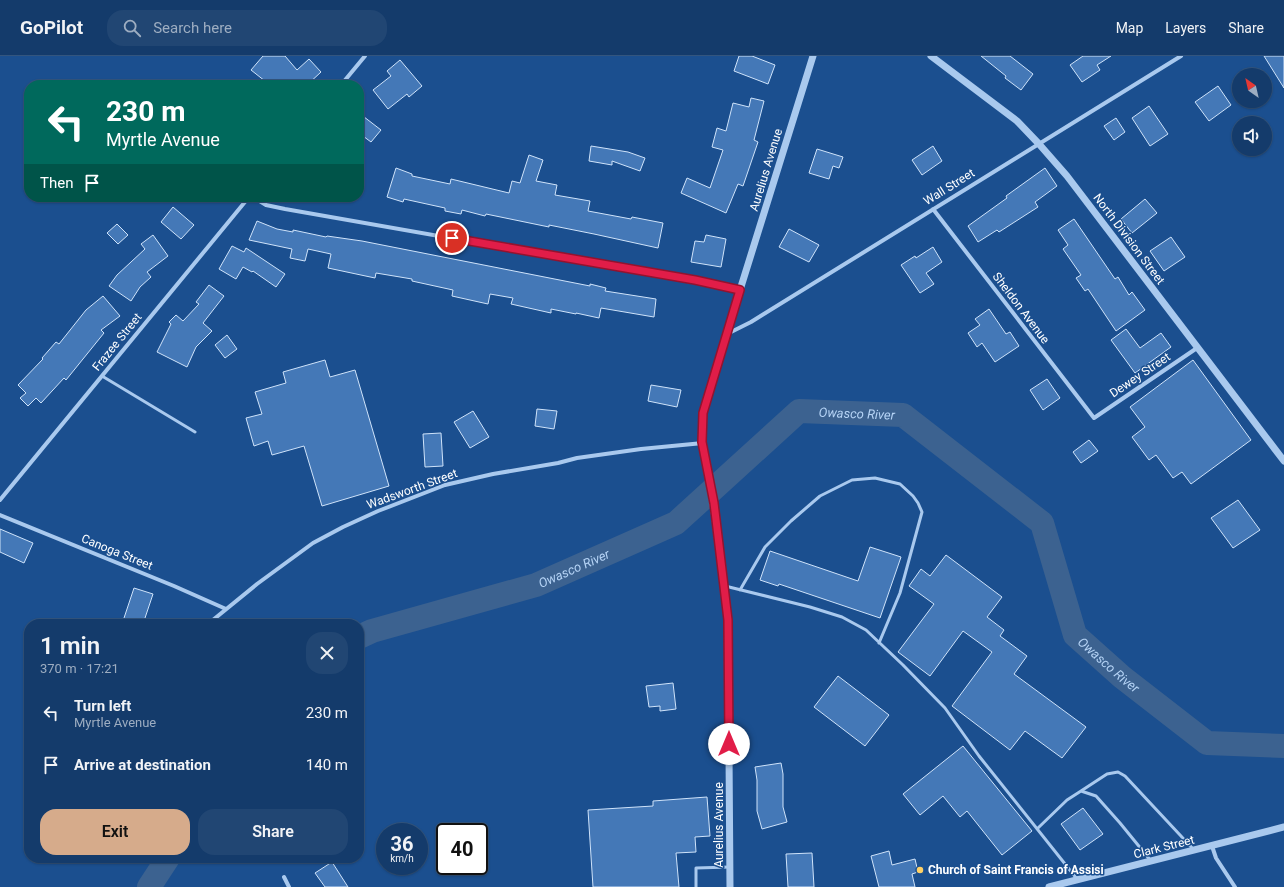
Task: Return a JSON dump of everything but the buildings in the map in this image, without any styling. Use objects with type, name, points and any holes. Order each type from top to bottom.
[{"type":"street","points":[[345,80],[365,56]]},
{"type":"street","name":"Aurelius Avenue","points":[[730,887],[728,620],[714,503],[702,442],[703,413],[813,56]]},
{"type":"street","name":"North Division Street","points":[[931,56],[1017,121],[1067,176],[1284,461]]},
{"type":"street","name":"Wall Street","points":[[728,334],[751,322],[1181,56]]},
{"type":"street","name":"Frazee Street","points":[[0,500],[245,202]]},
{"type":"street","points":[[261,202],[266,205],[285,209],[740,290]]},
{"type":"street","name":"Sheldon Avenue","points":[[933,209],[1094,418]]},
{"type":"street","name":"Dewey Street","points":[[1094,418],[1197,348]]},
{"type":"street","name":"Wadsworth Street","points":[[214,619],[257,584],[319,540],[378,511],[445,485],[577,458],[702,442]]},
{"type":"street","name":"Canoga Street","points":[[0,515],[174,586],[226,609]]},
{"type":"street","name":"Clark Street","points":[[1049,887],[1284,827]]},
{"type":"street","points":[[1212,846],[1216,858],[1235,887]]},
{"type":"street","points":[[284,877],[289,887]]},
{"type":"lane","points":[[102,376],[195,432]]},
{"type":"lane","points":[[740,590],[765,547],[791,521],[820,496],[852,480],[875,478],[900,484],[913,496],[922,512],[900,593],[879,643]]},
{"type":"lane","points":[[725,586],[810,606],[842,617],[866,630],[945,708],[980,756],[1078,880]]},
{"type":"lane","points":[[1038,828],[1067,800],[1107,774],[1118,772],[1125,776],[1194,850]]},
{"type":"lane","points":[[1081,791],[1096,796],[1151,861]]},
{"type":"lane","points":[[696,887],[696,868],[730,867]]},
{"type":"waterway","name":"Owasco River","points":[[364,635],[372,631],[536,585],[676,523],[799,411],[903,415],[1042,523],[1075,635],[1122,677],[1207,743],[1284,746]]},
{"type":"waterway","name":"Owasco River","points":[[149,887],[165,863]]},
{"type":"place","name":"Church of Saint Francis of Assisi","points":[[920,870]]},
{"type":"route","points":[[452,238],[695,280],[740,290],[703,413],[702,442],[714,503],[718,543],[725,586],[728,620],[729,744]]}]
